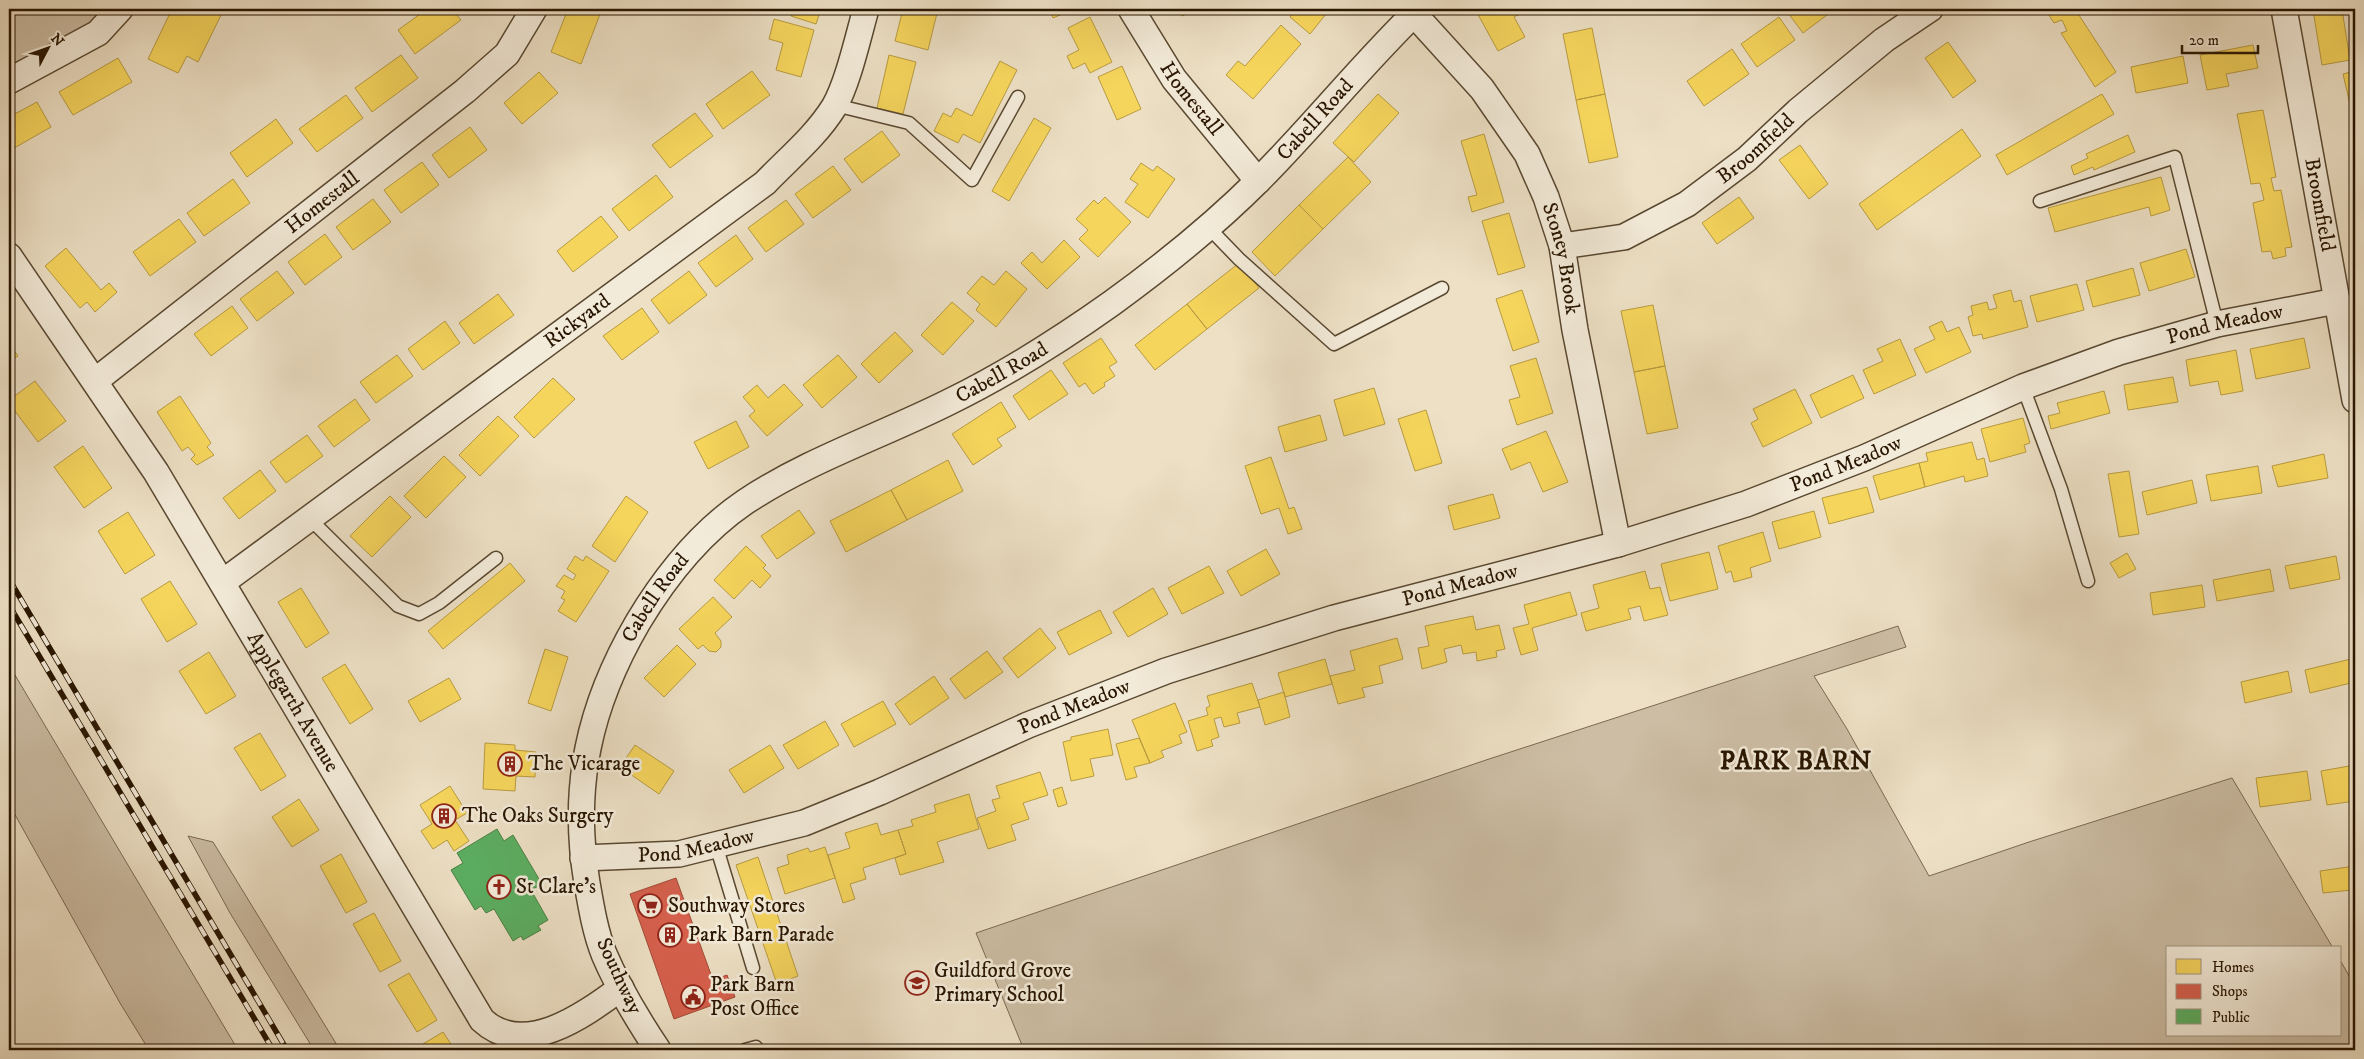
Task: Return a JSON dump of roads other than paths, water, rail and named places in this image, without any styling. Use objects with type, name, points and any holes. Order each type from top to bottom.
[{"type":"street","points":[[9,81],[98,33],[120,9]]},
{"type":"street","name":"Homestall","points":[[94,381],[465,91],[507,54],[534,9]]},
{"type":"street","name":"Rickyard","points":[[223,582],[765,183],[816,131],[834,105],[852,60],[866,9]]},
{"type":"street","name":"Homestall","points":[[1131,9],[1174,79],[1258,181]]},
{"type":"street","name":"Broomfield","points":[[1562,246],[1624,237],[1687,204],[1747,159],[1798,111],[1884,40],[1930,9]]},
{"type":"street","name":"Broomfield","points":[[2284,9],[2355,400]]},
{"type":"street","name":"Cabell Road","points":[[593,720],[617,658],[656,592],[708,532],[742,504],[788,476],[949,403],[1052,344],[1112,303],[1208,226],[1258,181],[1417,11]]},
{"type":"street","name":"Stoney Brook","points":[[1417,11],[1482,89],[1527,154],[1546,196],[1562,246],[1575,330],[1618,544]]},
{"type":"street","name":"Applegarth Avenue","points":[[9,256],[156,472],[223,582],[463,990],[476,1011],[491,1029],[524,1040],[534,1038],[576,1021],[621,988]]},
{"type":"street","name":"Pond Meadow","points":[[583,858],[679,854],[804,823],[880,792],[1028,725],[1166,671],[1334,618],[1618,544],[1755,500],[1864,458],[2023,387],[2119,352],[2217,324],[2336,301]]},
{"type":"street","name":"Southway","points":[[593,720],[585,760],[583,789],[583,858],[593,914],[603,952],[621,988],[658,1050]]},
{"type":"lane","points":[[834,105],[909,123],[972,180],[1018,97]]},
{"type":"lane","points":[[2040,201],[2175,158],[2217,324]]},
{"type":"lane","points":[[1208,226],[1239,260],[1334,344],[1442,288]]},
{"type":"lane","points":[[2023,387],[2060,489],[2088,581]]},
{"type":"lane","points":[[309,518],[398,606],[418,614],[439,603],[496,558]]},
{"type":"lane","points":[[716,845],[753,968]]},
{"type":"railway","points":[[9,579],[287,1050]]},
{"type":"railway","points":[[9,605],[273,1050]]},
{"type":"place","name":"The Vicarage","points":[[510,764]]},
{"type":"place","name":"The Oaks Surgery","points":[[444,816]]},
{"type":"place","name":"St Clare's","points":[[499,887]]},
{"type":"place","name":"Southway Stores","points":[[650,906]]},
{"type":"place","name":"Park Barn Parade","points":[[670,935]]},
{"type":"place","name":"Guildford Grove Primary School","points":[[917,983]]},
{"type":"place","name":"Park Barn Post Office","points":[[693,997]]},
{"type":"district","name":"PARK BARN","points":[[1796,761]]}]
